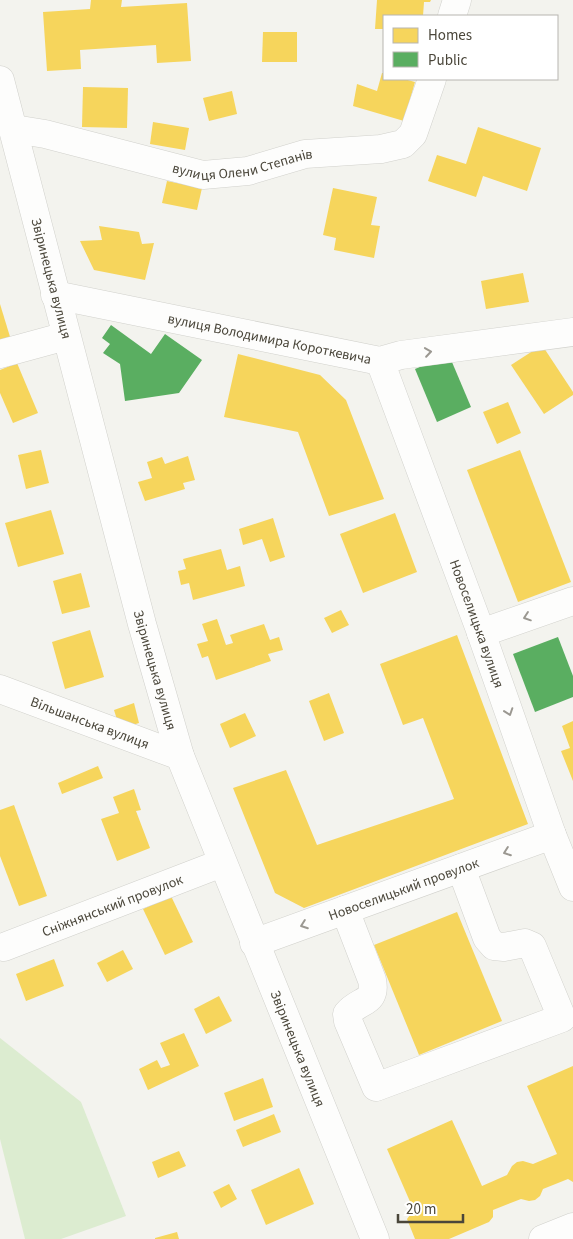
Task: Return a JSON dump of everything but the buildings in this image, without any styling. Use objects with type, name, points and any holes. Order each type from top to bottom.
[{"type":"street","points":[[452,15],[458,0]]},
{"type":"street","name":"Звіринецька вулиця","points":[[0,80],[142,624],[180,756],[375,1239]]},
{"type":"street","name":"вулиця Олени Степанів","points":[[14,129],[46,134],[203,175],[248,172],[305,154],[381,149],[404,144],[413,134],[432,80]]},
{"type":"street","name":"вулиця Володимира Короткевича","points":[[55,295],[380,361],[401,355],[573,332]]},
{"type":"street","points":[[0,354],[66,336]]},
{"type":"street","name":"Новоселицька вулиця","points":[[380,361],[481,633],[552,835],[573,887]]},
{"type":"street","points":[[481,633],[573,601]]},
{"type":"street","name":"Вільшанська вулиця","points":[[0,689],[180,756]]},
{"type":"street","name":"Новоселицький провулок","points":[[254,943],[552,835]]},
{"type":"street","name":"Сніжнянський провулок","points":[[4,947],[222,863]]},
{"type":"street","points":[[344,910],[374,988],[372,996],[365,1002],[352,1008],[347,1014],[348,1021],[376,1087],[562,1018],[532,946],[525,942],[504,948],[494,946],[487,938],[461,868]]},
{"type":"street","points":[[543,1239],[573,1227]]},
{"type":"green space","points":[[0,1038],[81,1102],[126,1216],[61,1239],[25,1239],[0,1139]]}]
